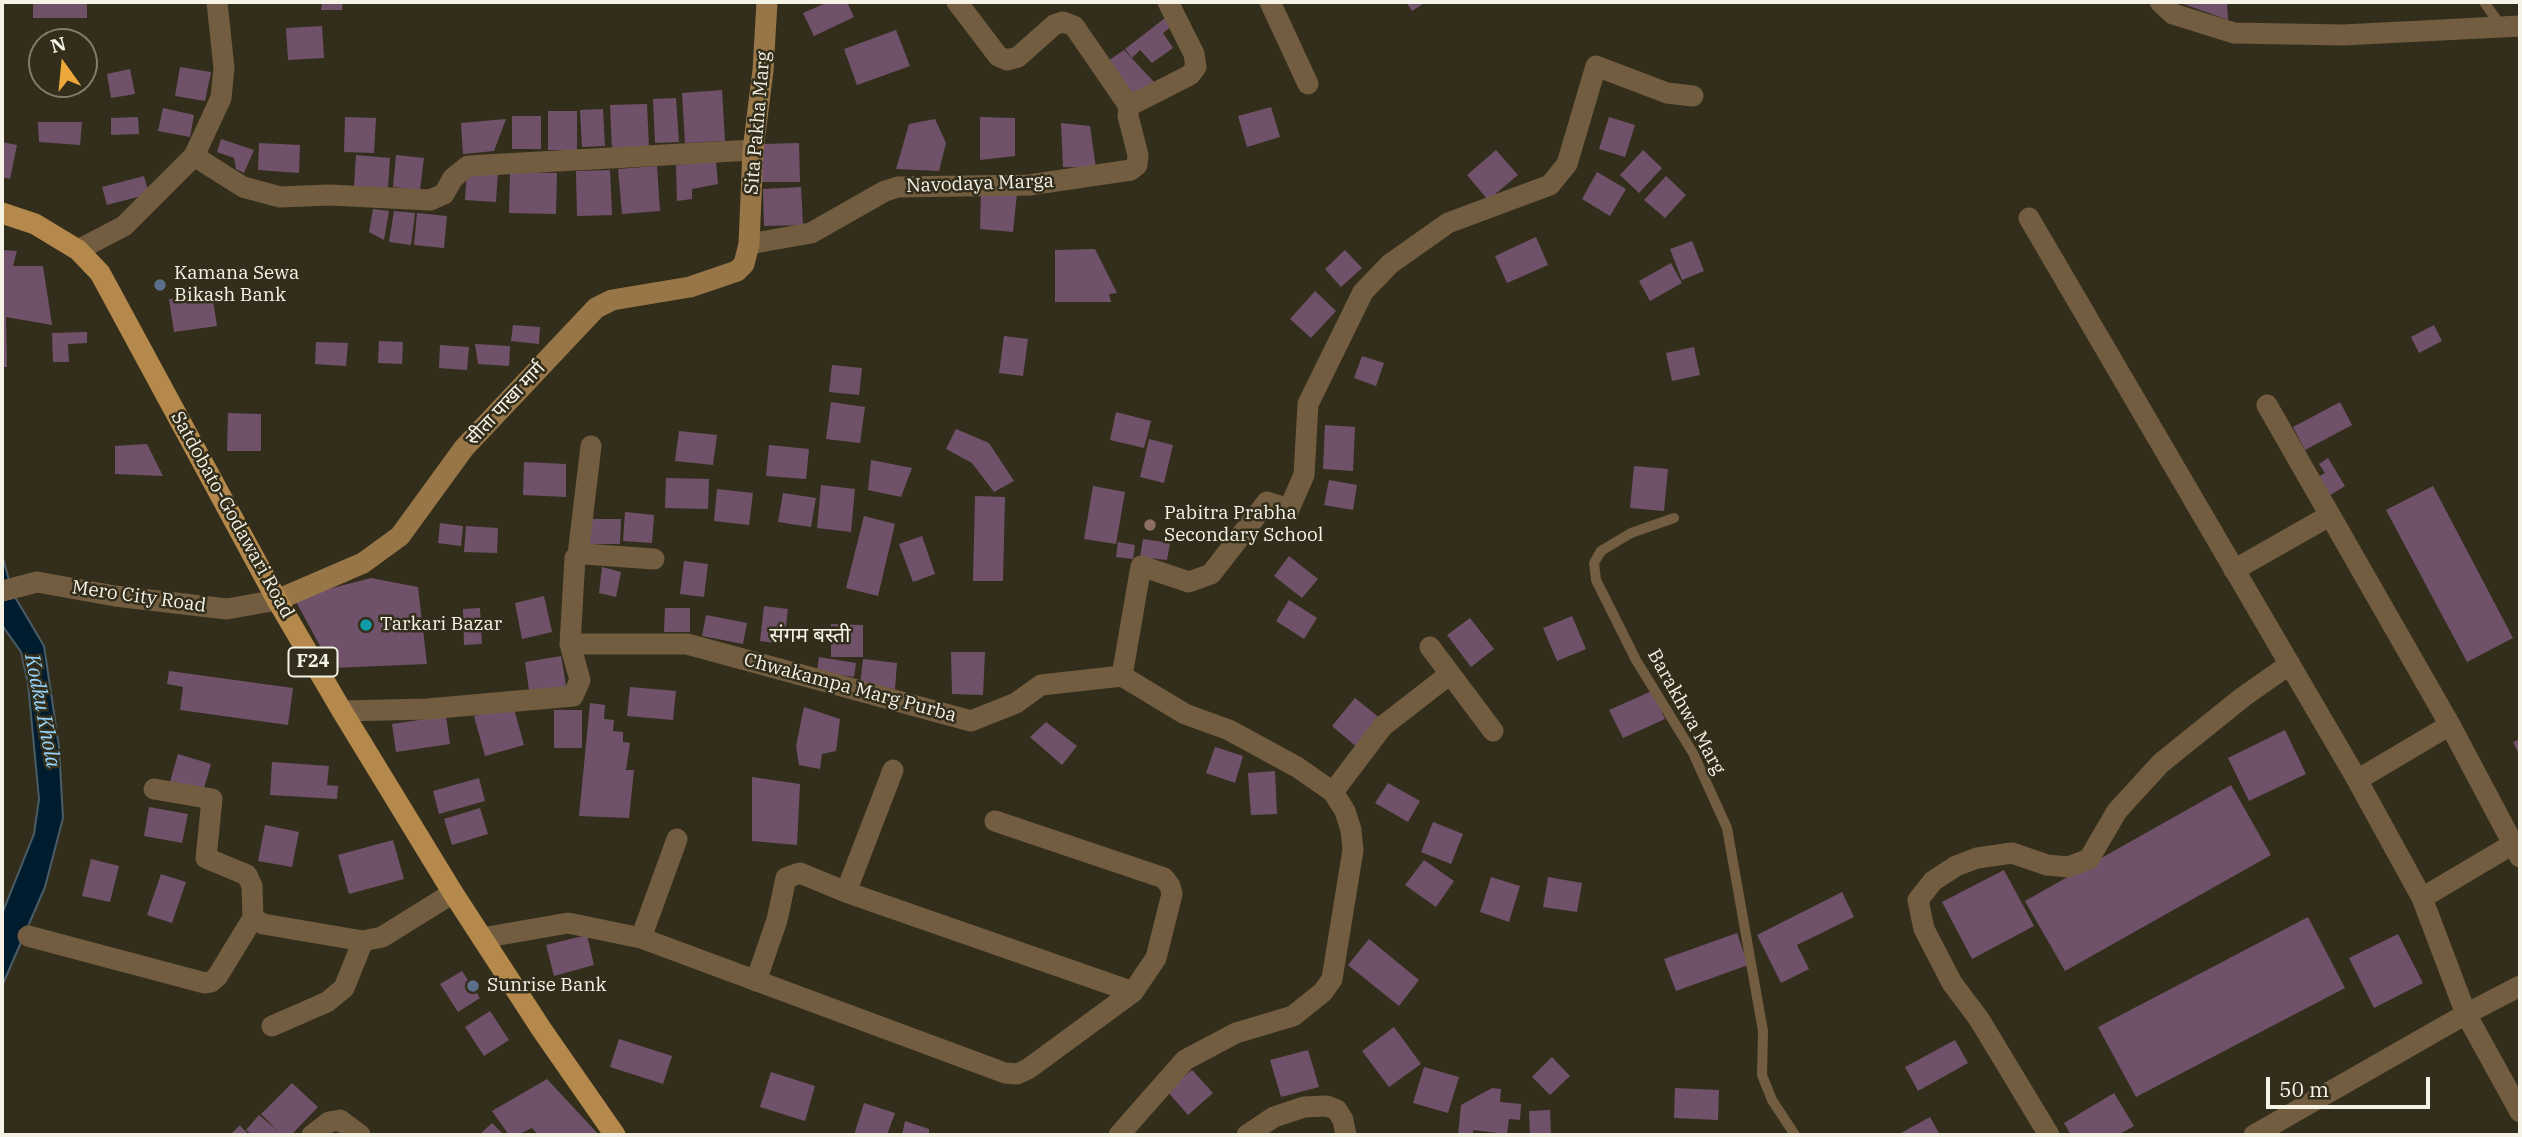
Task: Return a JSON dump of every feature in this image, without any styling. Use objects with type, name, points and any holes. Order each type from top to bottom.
[{"type":"main road","name":"Satdobato-Godawari Road","points":[[2,212],[35,225],[78,250],[100,273],[277,600],[342,711],[482,938],[615,1135]]},
{"type":"street","points":[[78,250],[124,226],[194,156],[220,98],[224,68],[218,2]]},
{"type":"street","name":"Sita Pakha Marg","points":[[749,244],[753,150],[768,2]]},
{"type":"street","points":[[957,2],[998,56],[1007,60],[1018,57],[1054,25],[1063,22],[1074,26],[1129,106],[1189,75],[1196,67],[1194,54],[1168,2]]},
{"type":"street","points":[[1270,2],[1308,84]]},
{"type":"street","points":[[2160,2],[2173,14],[2234,33],[2343,35],[2511,26]]},
{"type":"street","points":[[1119,1135],[1185,1060],[1236,1033],[1293,1016],[1323,992],[1332,979],[1353,850],[1352,830],[1345,811],[1333,792],[1297,766],[1229,730],[1185,714],[1122,676],[1142,566],[1189,582],[1211,575],[1267,502],[1289,509],[1304,475],[1308,404],[1363,292],[1390,264],[1448,223],[1550,185],[1567,164],[1596,66],[1667,93],[1693,96]]},
{"type":"street","name":"Navodaya Marga","points":[[749,244],[811,233],[885,191],[898,187],[1029,185],[1131,170],[1137,165],[1138,155],[1128,116],[1129,106]]},
{"type":"street","points":[[194,156],[243,187],[280,197],[330,195],[430,200],[443,194],[453,178],[468,166],[753,150]]},
{"type":"street","points":[[2029,218],[2290,664],[2422,898],[2466,1014],[2520,1112]]},
{"type":"street","name":"सीता पाखा मार्ग","points":[[277,600],[363,564],[400,536],[464,448],[596,309],[612,300],[690,287],[737,271],[748,254],[749,244]]},
{"type":"street","points":[[2267,405],[2450,726],[2517,851],[2422,898]]},
{"type":"street","points":[[342,711],[428,709],[573,696],[580,680],[570,644],[573,564],[578,555],[592,446]]},
{"type":"street","points":[[2234,570],[2329,516]]},
{"type":"street","points":[[578,555],[654,559]]},
{"type":"street","name":"Mero City Road","points":[[2,591],[37,582],[115,597],[227,609],[277,600]]},
{"type":"street","name":"Chwakampa Marg Purba","points":[[570,644],[687,644],[971,721],[1016,703],[1041,685],[1122,676]]},
{"type":"street","points":[[1430,647],[1493,731]]},
{"type":"street","points":[[2049,1135],[1979,1019],[1952,983],[1924,929],[1918,900],[1934,881],[1956,866],[1977,858],[2012,853],[2047,865],[2068,867],[2089,859],[2117,811],[2161,763],[2243,697],[2290,664]]},
{"type":"street","points":[[1333,792],[1383,726],[1450,674]]},
{"type":"street","points":[[2357,780],[2450,726]]},
{"type":"street","points":[[846,892],[893,770]]},
{"type":"street","points":[[28,936],[205,983],[217,977],[253,918],[253,886],[247,874],[205,858],[212,799],[154,789]]},
{"type":"street","points":[[482,938],[568,923],[641,938],[1005,1073],[1017,1074],[1028,1069],[1133,992],[1156,958],[1172,894],[1164,878],[995,821]]},
{"type":"street","points":[[641,938],[677,839]]},
{"type":"street","points":[[756,981],[777,920],[786,878],[800,873],[846,892],[1133,992]]},
{"type":"street","points":[[253,918],[273,927],[363,941],[383,937],[453,892]]},
{"type":"street","points":[[272,1026],[327,1002],[344,988],[363,941]]},
{"type":"street","points":[[2254,1135],[2520,986]]},
{"type":"street","points":[[1247,1135],[1274,1117],[1304,1107],[1327,1106],[1337,1110],[1343,1119],[1346,1135]]},
{"type":"street","points":[[312,1135],[329,1122],[340,1120],[360,1135]]},
{"type":"lane","points":[[2484,2],[2511,26]]},
{"type":"lane","name":"Barakhwa Marg","points":[[1674,518],[1631,533],[1601,551],[1594,563],[1596,580],[1636,660],[1693,753],[1727,828],[1763,1031],[1762,1075],[1772,1100],[1795,1135]]},
{"type":"water","name":"Kodku Khola","points":[[2,554],[12,592],[44,646],[59,747],[63,818],[45,887],[2,986],[2,914],[34,834],[39,799],[28,683],[21,652],[2,625]]},
{"type":"building","points":[[33,2],[87,2],[87,18],[33,18]]},
{"type":"building","points":[[322,2],[343,2],[342,10],[321,10]]},
{"type":"building","points":[[828,2],[847,2],[854,17],[814,36],[803,13]]},
{"type":"building","points":[[1406,2],[1426,2],[1412,11]]},
{"type":"building","points":[[2178,2],[2227,2],[2228,20]]},
{"type":"building","points":[[1165,18],[1172,26],[1163,33],[1173,48],[1152,63],[1140,50],[1132,58],[1125,49]]},
{"type":"building","points":[[322,26],[324,58],[288,60],[286,28]]},
{"type":"building","points":[[896,30],[910,66],[857,85],[844,49]]},
{"type":"building","points":[[1124,50],[1154,82],[1134,96],[1108,61]]},
{"type":"building","points":[[180,67],[211,72],[205,101],[175,96]]},
{"type":"building","points":[[130,69],[135,94],[111,98],[107,74]]},
{"type":"building","points":[[722,90],[725,141],[685,143],[682,93]]},
{"type":"building","points":[[676,98],[679,142],[655,143],[653,99]]},
{"type":"building","points":[[647,104],[649,148],[612,149],[610,105]]},
{"type":"building","points":[[1271,107],[1280,137],[1247,147],[1238,116]]},
{"type":"building","points":[[163,108],[194,115],[190,137],[158,131]]},
{"type":"building","points":[[603,109],[605,146],[582,147],[580,110]]},
{"type":"building","points":[[548,111],[577,111],[577,150],[548,150]]},
{"type":"building","points":[[512,116],[541,116],[541,149],[512,149]]},
{"type":"building","points":[[138,117],[139,134],[111,135],[111,118]]},
{"type":"building","points":[[345,117],[376,118],[374,153],[344,152]]},
{"type":"building","points":[[980,117],[1015,118],[1015,156],[980,160]]},
{"type":"building","points":[[1609,117],[1635,125],[1625,157],[1599,149]]},
{"type":"building","points":[[506,119],[494,151],[463,154],[461,123]]},
{"type":"building","points":[[935,119],[946,143],[939,171],[896,169],[909,124]]},
{"type":"building","points":[[38,122],[82,122],[80,145],[39,142]]},
{"type":"building","points":[[1061,123],[1090,126],[1096,168],[1063,167]]},
{"type":"building","points":[[221,139],[254,150],[244,173],[236,169],[234,158],[217,152]]},
{"type":"building","points":[[2,142],[17,145],[10,179],[2,177]]},
{"type":"building","points":[[259,143],[300,145],[299,173],[258,170]]},
{"type":"building","points":[[799,143],[800,182],[762,182],[762,144]]},
{"type":"building","points":[[1496,150],[1518,175],[1488,200],[1467,175]]},
{"type":"building","points":[[1643,150],[1662,168],[1639,193],[1620,175]]},
{"type":"building","points":[[356,155],[390,158],[388,188],[354,186]]},
{"type":"building","points":[[396,155],[424,158],[420,190],[393,187]]},
{"type":"building","points":[[716,161],[718,184],[692,189],[692,199],[677,201],[676,165]]},
{"type":"building","points":[[657,166],[660,211],[622,214],[618,169]]},
{"type":"building","points":[[467,169],[498,171],[496,202],[465,200]]},
{"type":"building","points":[[610,170],[612,215],[577,216],[576,171]]},
{"type":"building","points":[[510,172],[557,173],[556,214],[509,213]]},
{"type":"building","points":[[1597,172],[1626,189],[1610,216],[1582,199]]},
{"type":"building","points":[[144,176],[149,194],[107,205],[102,187]]},
{"type":"building","points":[[1666,176],[1686,195],[1665,218],[1644,200]]},
{"type":"building","points":[[801,187],[803,225],[764,226],[763,189]]},
{"type":"building","points":[[981,192],[1017,193],[1013,232],[980,229]]},
{"type":"building","points":[[373,209],[389,211],[384,240],[369,232]]},
{"type":"building","points":[[394,211],[415,213],[411,245],[389,242]]},
{"type":"building","points":[[417,213],[447,216],[444,248],[414,245]]},
{"type":"building","points":[[1536,237],[1548,265],[1507,283],[1495,256]]},
{"type":"building","points":[[1692,241],[1704,271],[1682,280],[1670,249]]},
{"type":"building","points":[[1095,249],[1117,293],[1109,294],[1111,302],[1055,302],[1055,250]]},
{"type":"building","points":[[2,250],[17,251],[13,266],[43,266],[52,325],[6,317],[7,367],[2,367]]},
{"type":"building","points":[[1345,250],[1362,268],[1341,287],[1325,269]]},
{"type":"building","points":[[1671,263],[1682,283],[1650,301],[1639,281]]},
{"type":"building","points":[[1315,291],[1336,311],[1311,338],[1290,319]]},
{"type":"building","points":[[212,294],[217,326],[174,332],[169,299]]},
{"type":"building","points":[[513,325],[540,327],[539,344],[511,341]]},
{"type":"building","points":[[2434,325],[2442,341],[2419,353],[2411,337]]},
{"type":"building","points":[[87,332],[87,343],[68,344],[69,362],[53,362],[52,333]]},
{"type":"building","points":[[1004,336],[1028,339],[1023,376],[999,373]]},
{"type":"building","points":[[379,341],[403,342],[402,364],[378,363]]},
{"type":"building","points":[[316,342],[348,343],[346,366],[315,364]]},
{"type":"building","points":[[475,344],[510,346],[509,366],[478,364]]},
{"type":"building","points":[[440,345],[469,347],[467,370],[439,368]]},
{"type":"building","points":[[1694,347],[1700,375],[1672,381],[1666,353]]},
{"type":"building","points":[[1362,356],[1384,363],[1376,386],[1354,378]]},
{"type":"building","points":[[832,365],[862,368],[859,395],[829,392]]},
{"type":"building","points":[[831,402],[865,407],[860,443],[826,439]]},
{"type":"building","points":[[2340,402],[2352,425],[2305,450],[2293,427]]},
{"type":"building","points":[[1116,412],[1151,421],[1144,448],[1110,440]]},
{"type":"building","points":[[228,413],[261,414],[261,451],[227,451]]},
{"type":"building","points":[[1325,425],[1355,427],[1353,471],[1323,469]]},
{"type":"building","points":[[956,429],[989,443],[1014,481],[994,492],[972,463],[946,449]]},
{"type":"building","points":[[679,431],[717,435],[713,465],[675,461]]},
{"type":"building","points":[[1149,439],[1173,445],[1164,483],[1140,477]]},
{"type":"building","points":[[147,444],[163,476],[115,474],[115,446]]},
{"type":"building","points":[[769,445],[809,449],[806,479],[766,476]]},
{"type":"building","points":[[2328,458],[2345,486],[2327,497],[2316,478],[2325,473],[2319,464]]},
{"type":"building","points":[[871,460],[912,468],[901,497],[868,490]]},
{"type":"building","points":[[524,462],[566,464],[566,497],[523,495]]},
{"type":"building","points":[[1634,466],[1668,469],[1664,511],[1630,508]]},
{"type":"building","points":[[666,478],[709,479],[708,509],[665,508]]},
{"type":"building","points":[[1329,480],[1357,485],[1353,510],[1324,505]]},
{"type":"building","points":[[821,485],[855,489],[851,532],[817,528]]},
{"type":"building","points":[[1093,486],[1125,492],[1116,544],[1084,539]]},
{"type":"building","points":[[2433,486],[2513,638],[2467,662],[2386,510]]},
{"type":"building","points":[[717,489],[753,493],[749,525],[714,521]]},
{"type":"building","points":[[783,493],[816,498],[811,527],[778,522]]},
{"type":"building","points":[[975,496],[1005,497],[1003,581],[973,581]]},
{"type":"building","points":[[625,512],[654,515],[652,543],[623,541]]},
{"type":"building","points":[[864,516],[895,524],[878,596],[846,588]]},
{"type":"building","points":[[589,519],[621,519],[620,544],[588,544]]},
{"type":"building","points":[[440,523],[463,526],[461,546],[438,543]]},
{"type":"building","points":[[466,526],[498,528],[497,553],[464,552]]},
{"type":"building","points":[[922,536],[935,574],[913,582],[899,544]]},
{"type":"building","points":[[1143,539],[1170,543],[1167,560],[1140,557]]},
{"type":"building","points":[[1118,542],[1135,545],[1133,559],[1116,557]]},
{"type":"building","points":[[1289,556],[1318,579],[1302,598],[1274,576]]},
{"type":"building","points":[[684,561],[708,564],[704,597],[680,594]]},
{"type":"building","points":[[602,567],[621,572],[616,597],[599,593]]},
{"type":"building","name":"Tarkari Bazar","points":[[371,578],[418,587],[427,664],[332,668],[294,598]]},
{"type":"building","points":[[544,596],[552,632],[522,639],[515,603]]},
{"type":"building","points":[[1289,600],[1317,618],[1304,639],[1276,621]]},
{"type":"building","points":[[764,606],[788,609],[784,644],[760,641]]},
{"type":"building","points":[[480,608],[482,644],[464,645],[463,609]]},
{"type":"building","points":[[665,608],[690,608],[690,632],[664,632]]},
{"type":"building","points":[[706,615],[747,623],[743,644],[702,636]]},
{"type":"building","points":[[1572,616],[1586,649],[1557,661],[1543,628]]},
{"type":"building","points":[[1470,618],[1494,649],[1471,667],[1447,635]]},
{"type":"building","points":[[831,624],[863,625],[863,657],[831,657]]},
{"type":"building","points":[[951,652],[985,652],[983,695],[952,694]]},
{"type":"building","points":[[561,656],[567,691],[530,697],[525,662]]},
{"type":"building","points":[[819,657],[856,663],[854,677],[817,671]]},
{"type":"building","points":[[863,659],[897,663],[895,689],[860,685]]},
{"type":"building","points":[[169,671],[293,688],[288,725],[180,710],[183,687],[167,684]]},
{"type":"building","points":[[630,687],[676,691],[673,720],[627,716]]},
{"type":"building","points":[[1652,691],[1665,719],[1623,738],[1609,710]]},
{"type":"building","points":[[1355,698],[1381,719],[1358,748],[1332,726]]},
{"type":"building","points":[[590,703],[605,705],[604,719],[614,720],[613,731],[623,732],[623,742],[630,743],[626,770],[634,770],[629,818],[579,816]]},
{"type":"building","points":[[513,705],[524,745],[485,756],[474,716]]},
{"type":"building","points":[[804,707],[840,719],[836,751],[822,754],[820,769],[799,765],[796,746]]},
{"type":"building","points":[[554,710],[582,710],[582,748],[554,748]]},
{"type":"building","points":[[446,716],[450,744],[396,752],[392,724]]},
{"type":"building","points":[[1046,722],[1077,746],[1062,765],[1030,737]]},
{"type":"building","points":[[2285,730],[2306,774],[2249,801],[2228,758]]},
{"type":"building","points":[[2520,739],[2520,756],[2513,742]]},
{"type":"building","points":[[1215,747],[1243,756],[1235,783],[1206,773]]},
{"type":"building","points":[[178,754],[211,764],[202,795],[169,785]]},
{"type":"building","points":[[272,762],[329,766],[327,785],[338,786],[337,799],[270,795]]},
{"type":"building","points":[[1275,771],[1277,814],[1251,815],[1248,773]]},
{"type":"building","points":[[752,777],[800,784],[797,845],[752,841]]},
{"type":"building","points":[[479,778],[485,801],[439,814],[433,791]]},
{"type":"building","points":[[1388,783],[1420,801],[1408,822],[1375,803]]},
{"type":"building","points":[[2231,785],[2271,855],[2065,971],[2025,901]]},
{"type":"building","points":[[149,807],[188,814],[182,843],[144,836]]},
{"type":"building","points":[[480,808],[488,834],[452,845],[444,819]]},
{"type":"building","points":[[1433,822],[1463,834],[1451,864],[1421,852]]},
{"type":"building","points":[[265,825],[299,832],[292,867],[258,861]]},
{"type":"building","points":[[393,840],[404,879],[349,894],[338,855]]},
{"type":"building","points":[[91,859],[119,866],[110,902],[82,896]]},
{"type":"building","points":[[1424,860],[1454,881],[1436,907],[1405,885]]},
{"type":"building","points":[[2004,870],[2034,926],[1972,959],[1942,902]]},
{"type":"building","points":[[161,874],[186,882],[172,923],[147,915]]},
{"type":"building","points":[[1491,877],[1520,886],[1509,922],[1480,912]]},
{"type":"building","points":[[1548,877],[1582,883],[1577,912],[1543,907]]},
{"type":"building","points":[[1842,892],[1854,917],[1797,945],[1809,969],[1781,983],[1757,935]]},
{"type":"building","points":[[2308,917],[2345,988],[2136,1097],[2098,1027]]},
{"type":"building","points":[[1737,933],[1748,965],[1676,991],[1664,959]]},
{"type":"building","points":[[2398,934],[2423,983],[2374,1008],[2349,958]]},
{"type":"building","points":[[587,935],[594,965],[554,976],[546,945]]},
{"type":"building","points":[[1369,939],[1419,980],[1399,1006],[1348,965]]},
{"type":"building","points":[[462,971],[480,998],[458,1012],[440,984]]},
{"type":"building","points":[[490,1011],[509,1040],[484,1056],[465,1027]]},
{"type":"building","points":[[1394,1027],[1421,1064],[1389,1087],[1362,1051]]},
{"type":"building","points":[[619,1039],[672,1056],[663,1084],[610,1067]]},
{"type":"building","points":[[1955,1040],[1968,1063],[1918,1091],[1905,1067]]},
{"type":"building","points":[[1308,1050],[1319,1087],[1281,1097],[1270,1060]]},
{"type":"building","points":[[1552,1057],[1570,1076],[1550,1095],[1532,1077]]},
{"type":"building","points":[[1424,1067],[1459,1077],[1448,1113],[1413,1103]]},
{"type":"building","points":[[1192,1070],[1213,1093],[1188,1115],[1167,1091]]},
{"type":"building","points":[[771,1072],[815,1086],[805,1121],[760,1107]]},
{"type":"building","points":[[547,1079],[599,1135],[538,1135],[532,1128],[517,1135],[509,1135],[492,1111]]},
{"type":"building","points":[[292,1083],[318,1107],[291,1135],[252,1135],[246,1130],[259,1115],[278,1131],[261,1114]]},
{"type":"building","points":[[1492,1088],[1501,1089],[1500,1102],[1521,1104],[1520,1120],[1509,1119],[1507,1134],[1473,1130],[1473,1135],[1458,1135],[1461,1105]]},
{"type":"building","points":[[1675,1088],[1719,1090],[1718,1120],[1674,1118]]},
{"type":"building","points":[[2114,1093],[2134,1126],[2118,1135],[2071,1135],[2064,1123]]},
{"type":"building","points":[[864,1103],[895,1113],[887,1135],[854,1135]]},
{"type":"building","points":[[1550,1110],[1551,1135],[1530,1135],[1529,1111]]},
{"type":"building","points":[[1930,1117],[1940,1135],[1902,1135],[1901,1133]]},
{"type":"building","points":[[905,1121],[929,1129],[929,1135],[902,1135]]},
{"type":"building","points":[[492,1123],[504,1135],[479,1135]]},
{"type":"building","points":[[240,1125],[250,1135],[230,1135]]},
{"type":"place","name":"Kamana Sewa Bikash Bank","points":[[160,285]]},
{"type":"place","name":"Pabitra Prabha Secondary School","points":[[1150,525]]},
{"type":"place","name":"Tarkari Bazar","points":[[366,625]]},
{"type":"place","name":"Sunrise Bank","points":[[473,986]]},
{"type":"district","name":"संगम बस्ती","points":[[810,636]]}]
